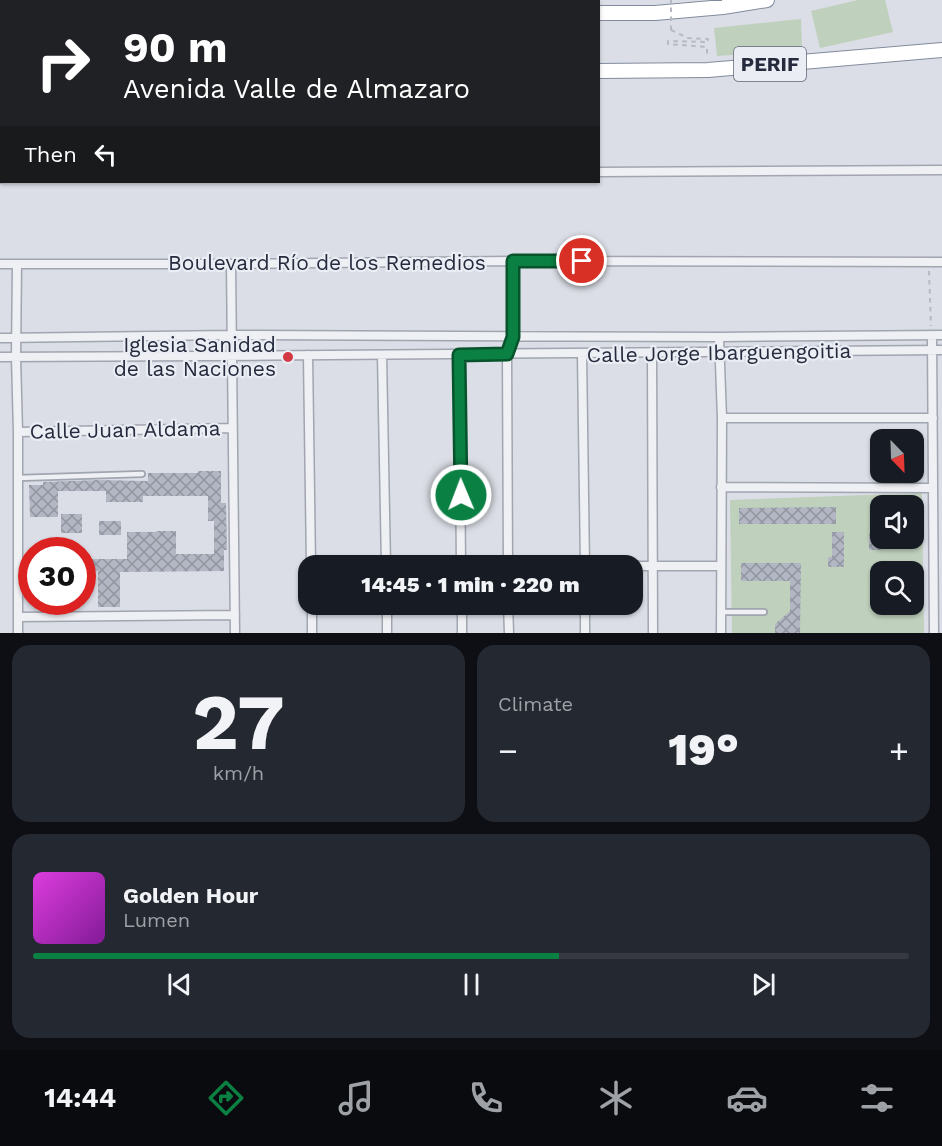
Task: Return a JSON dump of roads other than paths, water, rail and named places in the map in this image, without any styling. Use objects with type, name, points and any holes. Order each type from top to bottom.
[{"type":"highway","points":[[600,13],[655,13],[707,4],[767,0]]},
{"type":"highway","name":"PERIF","points":[[600,70],[708,70],[942,50]]},
{"type":"street","points":[[600,172],[942,170]]},
{"type":"street","points":[[508,555],[507,354],[513,337],[513,261]]},
{"type":"street","name":"Boulevard Río de los Remedios","points":[[0,264],[513,261],[942,262]]},
{"type":"street","points":[[17,264],[18,633]]},
{"type":"street","points":[[231,264],[235,633]]},
{"type":"street","name":"Calle Jorge Ibarguengoitia","points":[[0,338],[231,335],[942,336]]},
{"type":"street","points":[[932,336],[933,488],[938,564],[934,633]]},
{"type":"street","points":[[719,337],[722,418],[721,633]]},
{"type":"street","name":"Calle Jorge Ibarguengoitia","points":[[0,357],[942,351]]},
{"type":"street","points":[[652,353],[653,633]]},
{"type":"street","points":[[582,354],[585,555]]},
{"type":"street","points":[[309,355],[311,555]]},
{"type":"street","points":[[382,355],[386,555]]},
{"type":"street","points":[[459,355],[462,555]]},
{"type":"street","points":[[722,418],[933,418]]},
{"type":"street","name":"Calle Juan Aldama","points":[[18,432],[232,428]]},
{"type":"street","points":[[721,487],[933,488]]},
{"type":"street","points":[[643,566],[721,566]]},
{"type":"street","points":[[18,617],[235,615]]},
{"type":"street","points":[[312,615],[312,633]]},
{"type":"street","points":[[387,615],[387,633]]},
{"type":"street","points":[[462,615],[462,633]]},
{"type":"street","points":[[508,615],[509,633]]},
{"type":"street","points":[[585,615],[585,633]]},
{"type":"lane","points":[[18,478],[142,474]]},
{"type":"lane","points":[[721,612],[764,612]]},
{"type":"place","name":"Iglesia Sanidad de las Naciones","points":[[288,357]]}]
